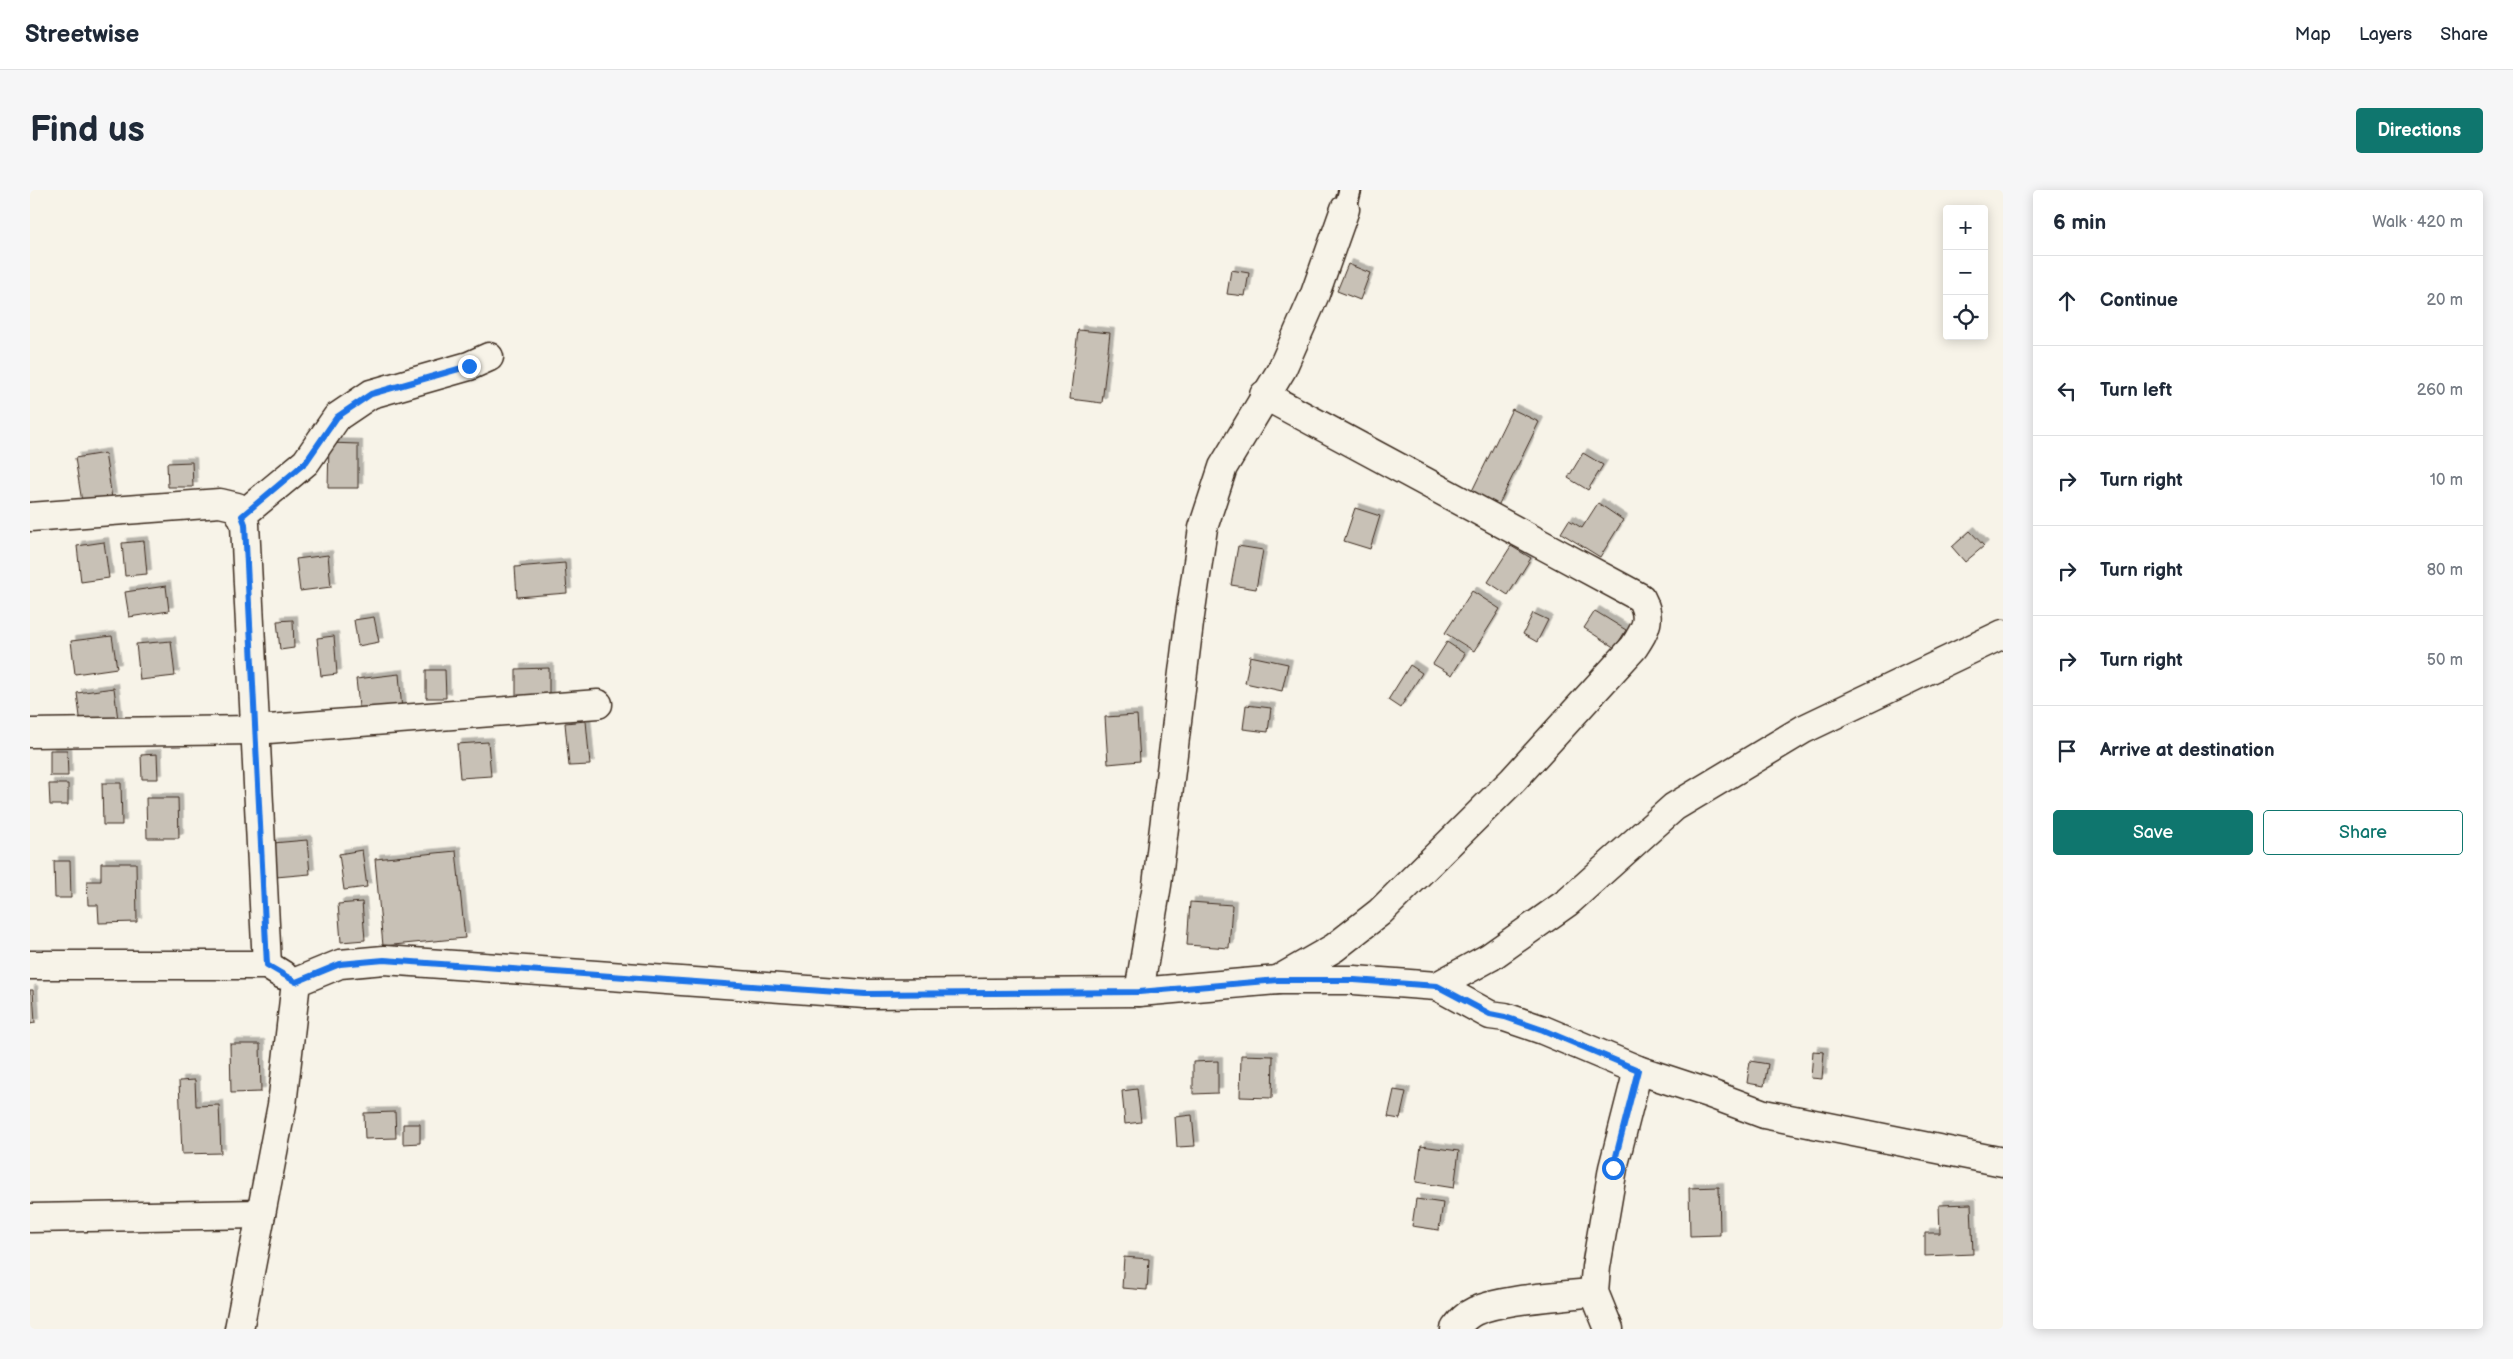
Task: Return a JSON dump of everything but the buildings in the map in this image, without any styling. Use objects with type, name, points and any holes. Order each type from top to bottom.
[{"type":"street","points":[[1139,992],[1157,885],[1189,623],[1203,528],[1223,467],[1264,395],[1282,369],[1315,294],[1348,200]]},
{"type":"street","points":[[242,516],[306,462],[337,417],[371,394],[469,366],[489,357]]},
{"type":"street","points":[[1264,395],[1641,598],[1646,609],[1647,626],[1634,647],[1513,780],[1380,912],[1334,948],[1278,980]]},
{"type":"street","points":[[30,517],[220,503],[237,507],[242,516],[245,524],[267,965]]},
{"type":"street","points":[[1437,986],[1490,957],[1568,902],[1674,807],[1804,729],[2003,634]]},
{"type":"street","points":[[30,732],[254,730],[598,704]]},
{"type":"street","points":[[296,982],[340,964],[384,960],[865,994],[1139,992],[1278,980],[1354,980],[1437,986],[1490,1014],[1543,1030],[1638,1070],[1764,1114],[1820,1127],[1930,1146],[2003,1162]]},
{"type":"street","points":[[30,965],[267,965],[296,982]]},
{"type":"street","points":[[239,1329],[282,1105],[296,982]]},
{"type":"street","points":[[1609,1329],[1594,1292],[1596,1267],[1613,1168],[1638,1070]]},
{"type":"street","points":[[30,1218],[261,1214]]},
{"type":"street","points":[[1455,1329],[1463,1318],[1476,1311],[1508,1304],[1594,1292]]},
{"type":"route","points":[[469,366],[371,394],[337,417],[306,462],[242,516],[245,524],[267,965],[296,982],[340,964],[384,960],[865,994],[1139,992],[1278,980],[1354,980],[1437,986],[1483,1012],[1505,1017],[1543,1030],[1638,1070],[1613,1168]]}]
